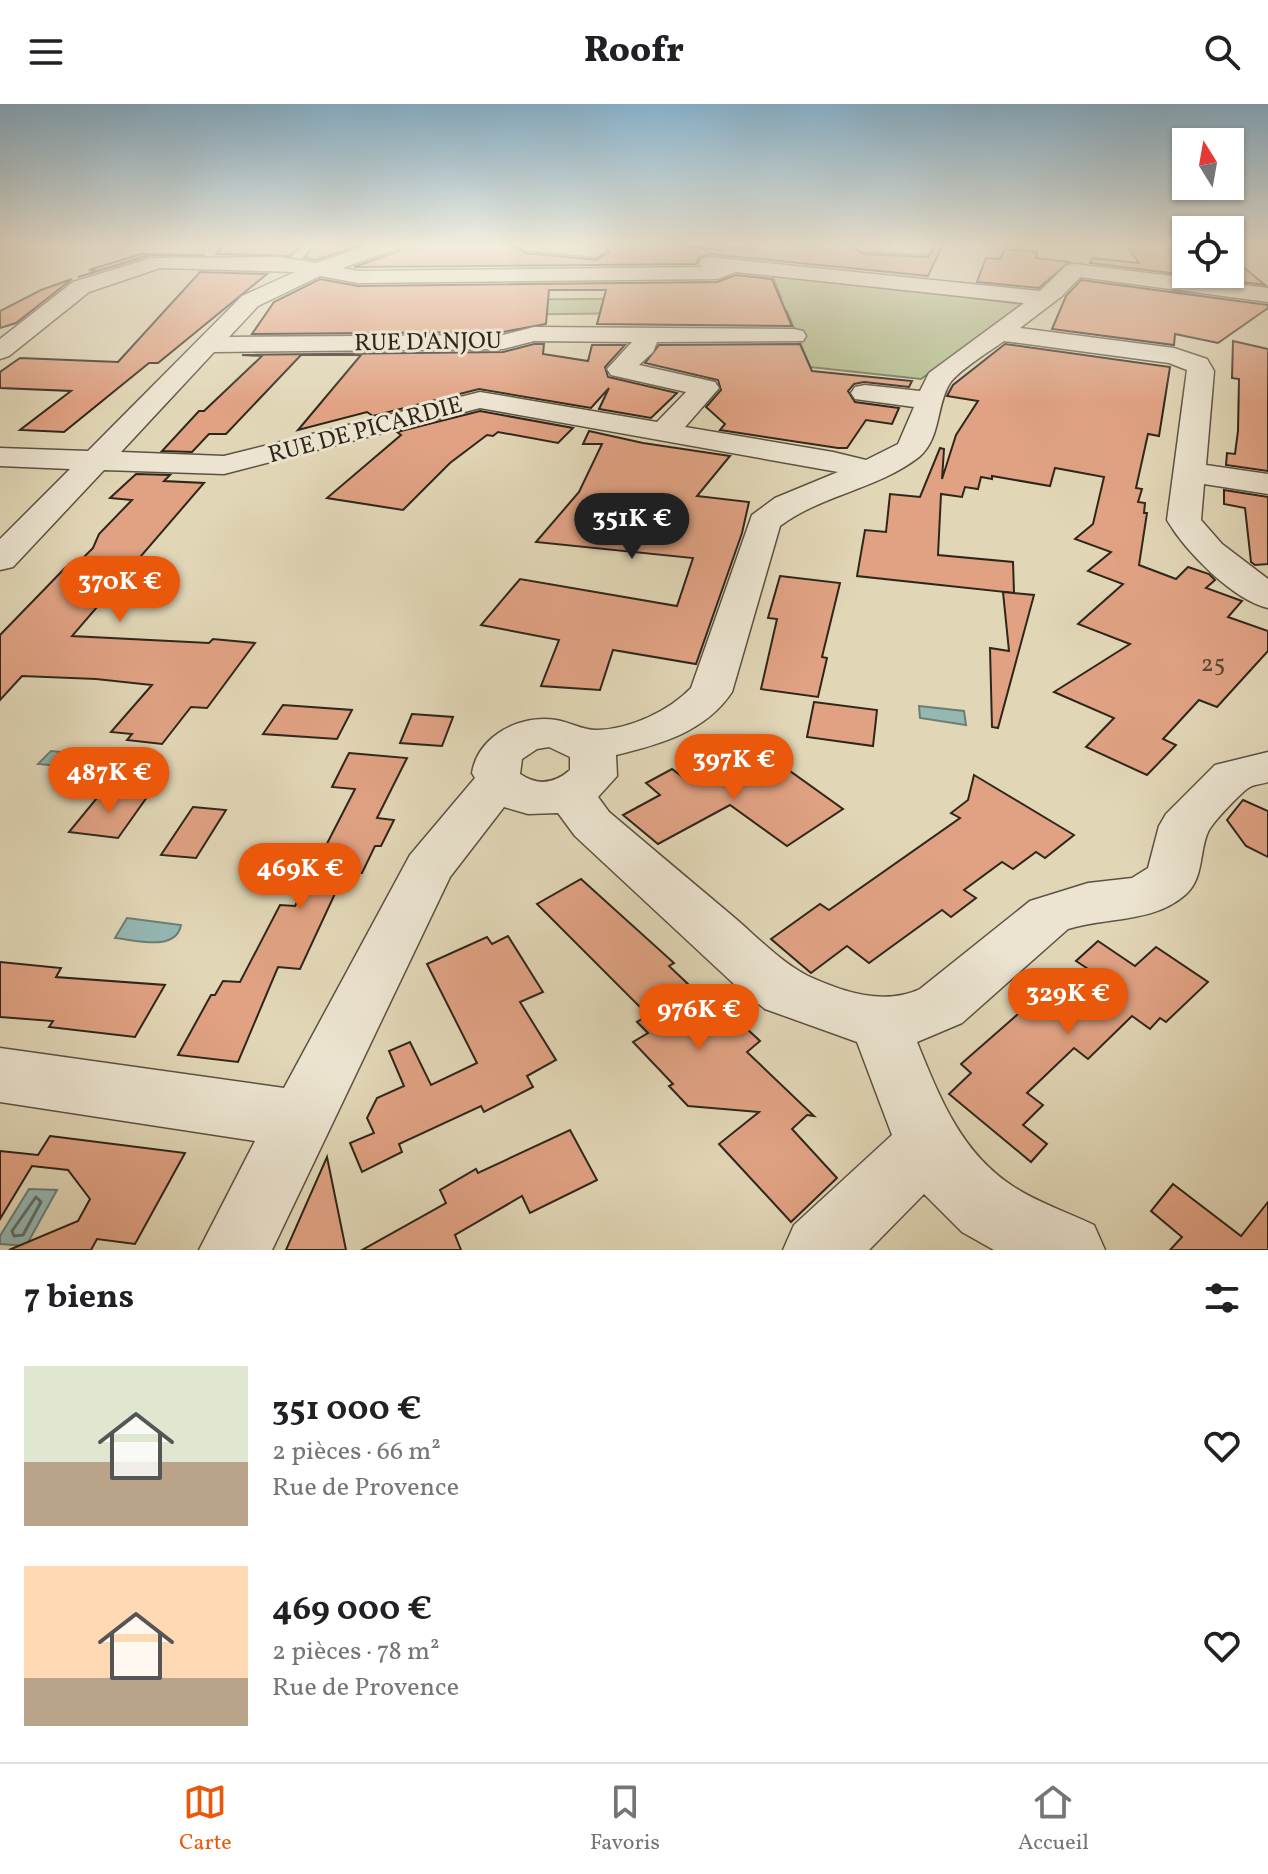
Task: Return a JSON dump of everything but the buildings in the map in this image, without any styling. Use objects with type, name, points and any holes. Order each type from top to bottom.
[{"type":"street","points":[[0,351],[69,297]]},
{"type":"street","points":[[0,559],[250,301],[258,297]]},
{"type":"street","points":[[1046,297],[938,379],[916,441],[909,450],[869,471],[787,505],[764,522],[711,692],[699,708],[579,770],[549,799],[531,798],[509,790],[495,773],[495,762],[502,751],[516,740],[549,733],[576,739],[579,770],[592,824],[754,968],[786,992],[849,1016],[880,1023],[916,1018],[941,1006],[1049,915],[1088,903],[1144,896],[1169,880],[1179,855],[1184,826],[1232,776],[1268,767]]},
{"type":"street","points":[[1000,333],[1174,356],[1194,362],[1201,371],[1184,520],[1189,530],[1268,597]]},
{"type":"street","name":"RUE D'ANJOU","points":[[210,345],[503,342],[534,334],[794,336]]},
{"type":"street","points":[[645,337],[644,347],[620,369],[705,388],[664,432]]},
{"type":"street","points":[[865,393],[930,401]]},
{"type":"street","name":"RUE DE PICARDIE","points":[[0,457],[224,465],[480,400],[833,461],[869,471]]},
{"type":"street","points":[[1190,472],[1268,484]]},
{"type":"street","points":[[235,1250],[428,868],[499,781]]},
{"type":"street","points":[[880,1023],[928,1145],[952,1179],[986,1208],[1069,1250]]},
{"type":"street","points":[[0,1075],[301,1119]]},
{"type":"street","points":[[819,1250],[928,1145]]},
{"type":"green space","points":[[968,297],[1023,304],[921,379],[810,367],[787,311],[264,318],[274,302]]},
{"type":"water","points":[[919,706],[964,711],[966,725],[920,718]]},
{"type":"water","points":[[51,751],[93,755],[83,768],[38,764]]},
{"type":"water","points":[[127,918],[181,925],[172,939],[163,942],[115,938]]},
{"type":"water","points":[[29,1189],[57,1190],[26,1246],[0,1244],[0,1236]]}]
